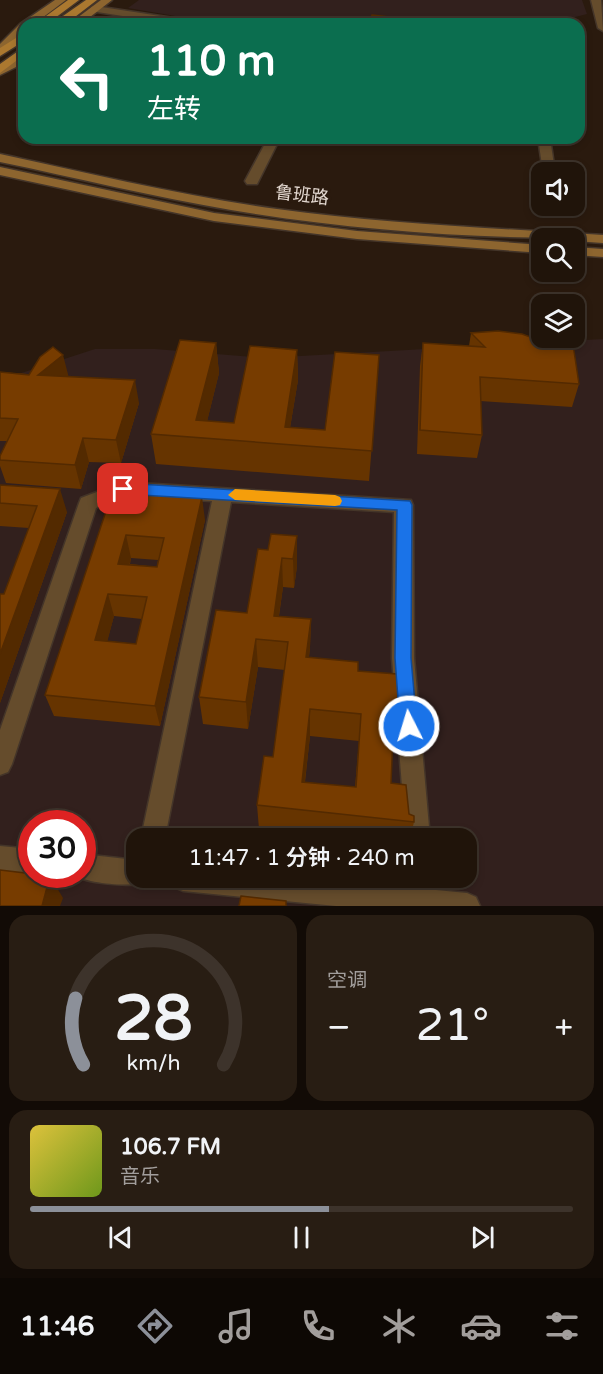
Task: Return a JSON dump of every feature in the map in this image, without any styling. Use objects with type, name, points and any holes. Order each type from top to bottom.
[{"type":"main road","points":[[37,18],[61,0]]},
{"type":"main road","points":[[51,18],[77,4],[107,0]]},
{"type":"main road","points":[[81,18],[95,3]]},
{"type":"main road","points":[[64,18],[77,4]]},
{"type":"main road","points":[[0,40],[18,31]]},
{"type":"main road","points":[[0,51],[18,34]]},
{"type":"main road","points":[[0,71],[18,55]]},
{"type":"main road","points":[[0,71],[18,61]]},
{"type":"main road","name":"鲁班路","points":[[0,158],[231,206],[290,214],[351,221],[603,239]]},
{"type":"main road","name":"鲁班路","points":[[0,171],[214,217],[357,235],[531,248]]},
{"type":"main road","points":[[585,252],[603,253]]},
{"type":"street","points":[[596,0],[603,28]]},
{"type":"street","points":[[95,3],[165,18]]},
{"type":"street","points":[[252,181],[271,144]]},
{"type":"street","points":[[545,144],[548,162]]},
{"type":"street","points":[[0,764],[88,503],[123,489],[405,505],[403,658],[417,828]]},
{"type":"street","points":[[155,828],[222,494]]},
{"type":"street","points":[[0,859],[18,861]]},
{"type":"street","points":[[96,869],[126,872]]},
{"type":"street","points":[[383,888],[423,890],[467,906]]},
{"type":"shaded area","points":[[139,0],[582,0],[587,14],[575,17],[187,18],[128,8]]},
{"type":"shaded area","points":[[603,339],[603,906],[0,906],[0,380],[95,349],[155,349],[265,358],[531,343],[531,348],[585,348],[585,340]]},
{"type":"building","points":[[372,15],[399,18],[371,18]]},
{"type":"building","points":[[498,331],[531,337],[531,348],[574,348],[579,384],[480,377],[482,435],[420,430],[423,343],[485,347],[471,333]]},
{"type":"building","points":[[180,340],[216,343],[196,420],[234,423],[250,346],[297,350],[285,427],[325,430],[335,352],[379,355],[372,451],[151,434]]},
{"type":"building","points":[[53,347],[63,355],[38,375],[135,380],[116,440],[83,438],[75,465],[0,460],[18,419],[0,418],[0,372],[29,375],[40,357]]},
{"type":"building","points":[[0,485],[60,489],[0,654],[0,594],[4,594],[37,506],[0,503]]},
{"type":"building","points":[[113,490],[202,497],[155,706],[45,695]],"holes":[[[126,535],[164,538],[157,567],[118,564]],[[108,594],[147,597],[136,644],[95,640]]]},
{"type":"building","points":[[271,534],[297,536],[293,559],[282,558],[274,616],[311,619],[306,657],[358,662],[358,671],[397,674],[400,712],[394,711],[391,783],[406,785],[409,814],[414,816],[414,822],[257,805],[264,756],[273,757],[288,642],[256,639],[246,702],[199,697],[216,610],[247,613],[258,549],[268,550]],"holes":[[[310,709],[361,714],[356,787],[302,782]]]},
{"type":"building","points":[[0,870],[18,872],[18,888],[47,888],[42,906],[0,906]]},
{"type":"building","points":[[241,896],[286,901],[286,906],[239,906]]},
{"type":"slow traffic","points":[[235,495],[335,501]]},
{"type":"route","points":[[123,489],[405,505],[403,658],[409,726]]}]
